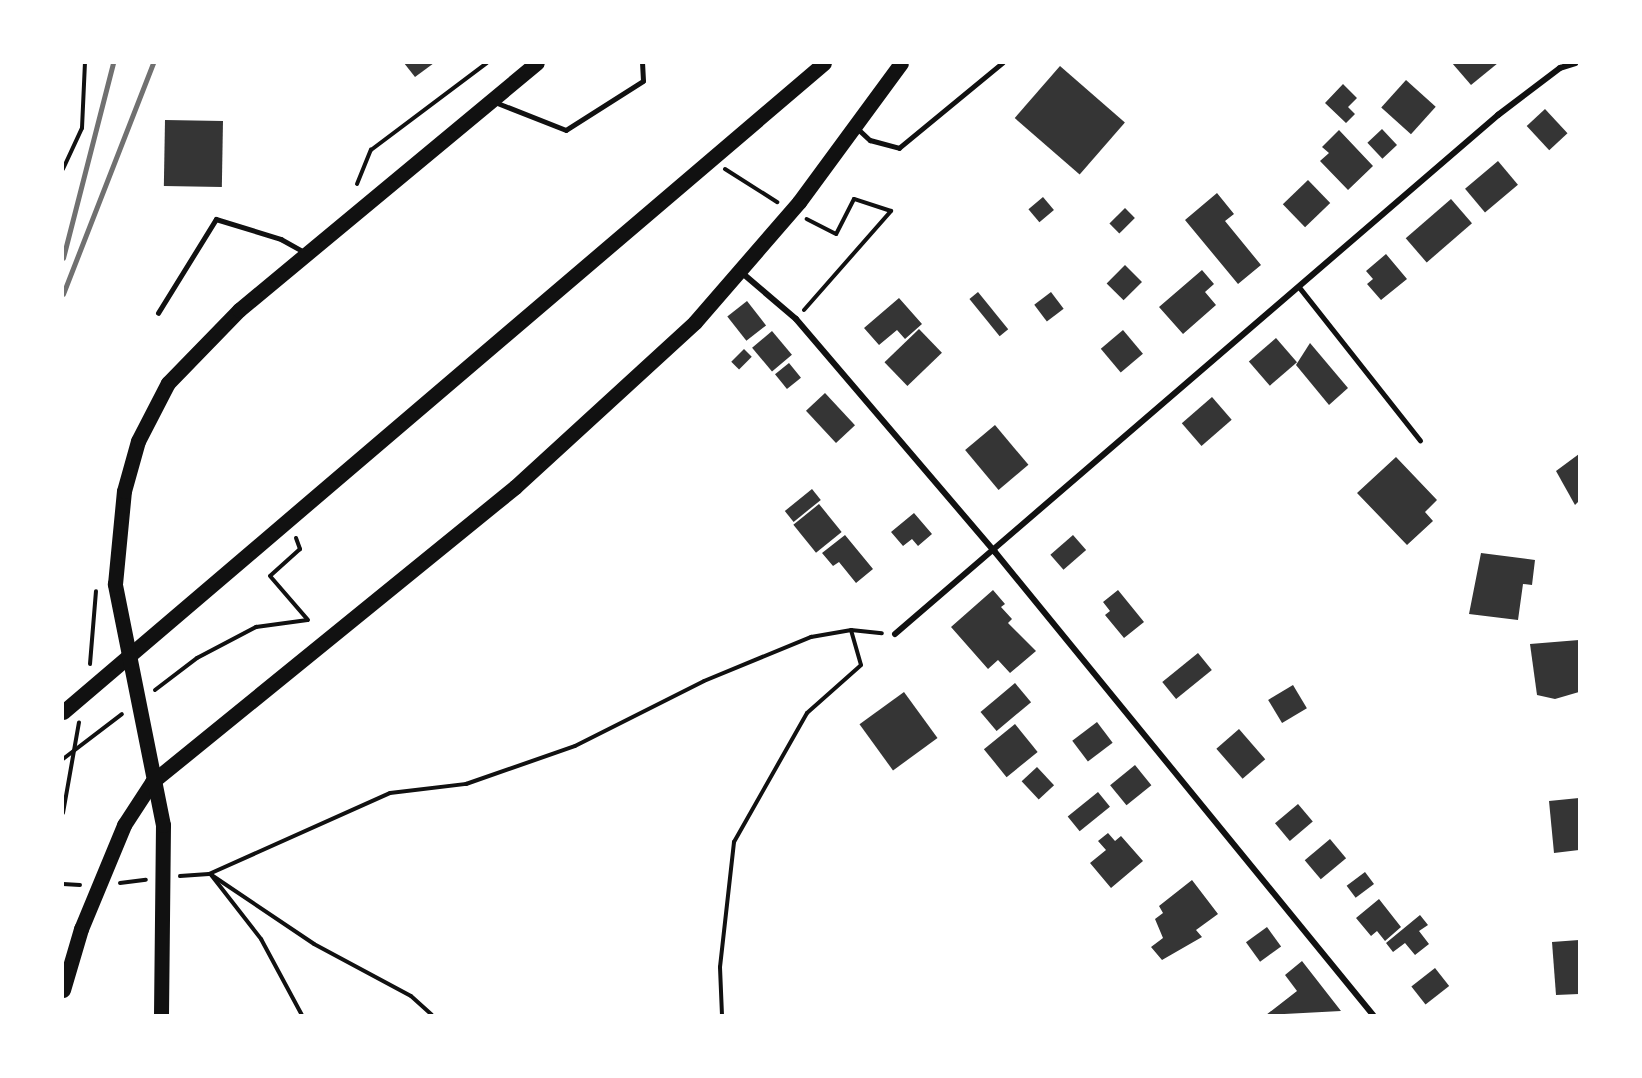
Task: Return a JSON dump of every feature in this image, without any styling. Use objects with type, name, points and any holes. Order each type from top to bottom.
[{"type":"main road","points":[[161,1015],[165,877],[163,825],[152,782],[115,584],[130,463],[168,383],[239,310],[537,63]]},
{"type":"main road","points":[[63,712],[708,157],[824,63]]},
{"type":"main road","points":[[63,990],[99,886],[124,825],[152,782],[515,487],[741,272],[901,63]]},
{"type":"street","points":[[895,634],[995,552],[1498,115],[1560,68],[1575,63]]},
{"type":"street","points":[[741,272],[796,319],[995,552],[1373,1015]]},
{"type":"lane","points":[[490,100],[566,129],[643,81],[642,63]]},
{"type":"lane","points":[[854,125],[870,140],[899,148],[1002,63]]},
{"type":"lane","points":[[158,313],[216,219],[281,239],[306,253]]},
{"type":"lane","points":[[1300,288],[1420,440]]},
{"type":"path","points":[[63,169],[82,128],[85,63]]},
{"type":"path","points":[[351,190],[360,182],[371,150],[487,63]]},
{"type":"path","points":[[708,157],[761,193]]},
{"type":"path","points":[[796,319],[891,211],[854,199],[836,234]]},
{"type":"path","points":[[256,627],[308,620],[270,576],[300,549]]},
{"type":"path","points":[[89,671],[96,584]]},
{"type":"path","points":[[722,1015],[720,967],[734,842],[807,713],[861,665],[851,630]]},
{"type":"path","points":[[63,884],[99,886],[209,874],[390,793],[466,784],[575,746],[704,681],[811,637],[851,630],[895,634]]},
{"type":"path","points":[[63,813],[81,715]]},
{"type":"path","points":[[209,874],[261,939],[302,1015]]},
{"type":"path","points":[[209,874],[314,944],[411,996],[432,1015]]},
{"type":"building","points":[[404,63],[434,63],[415,77]]},
{"type":"building","points":[[1452,63],[1498,63],[1471,85]]},
{"type":"building","points":[[1060,66],[1125,122],[1080,174],[1015,118]]},
{"type":"building","points":[[1406,80],[1436,107],[1411,134],[1381,107]]},
{"type":"building","points":[[1343,84],[1357,98],[1348,107],[1355,114],[1346,123],[1325,103]]},
{"type":"building","points":[[1545,109],[1568,133],[1549,150],[1527,126]]},
{"type":"building","points":[[165,120],[223,121],[222,187],[164,186]]},
{"type":"building","points":[[1382,129],[1397,145],[1382,159],[1367,143]]},
{"type":"building","points":[[1339,130],[1373,166],[1348,190],[1320,161],[1329,153],[1322,147]]},
{"type":"building","points":[[1498,161],[1518,185],[1485,212],[1465,189]]},
{"type":"building","points":[[1308,180],[1330,203],[1305,227],[1283,204]]},
{"type":"building","points":[[1217,193],[1234,214],[1225,221],[1261,265],[1238,284],[1185,220]]},
{"type":"building","points":[[1043,197],[1054,210],[1039,222],[1028,209]]},
{"type":"building","points":[[1451,199],[1472,223],[1427,263],[1406,238]]},
{"type":"building","points":[[1125,208],[1135,218],[1119,233],[1109,224]]},
{"type":"building","points":[[1386,254],[1407,279],[1381,300],[1367,284],[1373,279],[1366,271]]},
{"type":"building","points":[[1125,265],[1142,282],[1124,300],[1107,283]]},
{"type":"building","points":[[1202,270],[1214,284],[1205,292],[1216,305],[1183,334],[1159,307]]},
{"type":"building","points":[[978,292],[1008,329],[1000,336],[969,299]]},
{"type":"building","points":[[1051,292],[1064,309],[1047,321],[1034,305]]},
{"type":"building","points":[[899,298],[922,324],[905,339],[897,330],[879,345],[864,328]]},
{"type":"building","points":[[747,301],[766,325],[746,341],[727,316]]},
{"type":"building","points":[[919,329],[942,353],[907,386],[884,362]]},
{"type":"building","points":[[1123,330],[1143,354],[1121,372],[1101,349]]},
{"type":"building","points":[[772,331],[792,355],[772,371],[752,348]]},
{"type":"building","points":[[1276,338],[1297,362],[1270,386],[1249,362]]},
{"type":"building","points":[[1310,343],[1348,388],[1329,405],[1296,365]]},
{"type":"building","points":[[744,349],[752,357],[739,370],[731,362]]},
{"type":"building","points":[[789,363],[801,378],[787,389],[775,374]]},
{"type":"building","points":[[825,393],[855,425],[836,443],[806,411]]},
{"type":"building","points":[[1212,397],[1232,420],[1201,446],[1182,423]]},
{"type":"building","points":[[995,425],[1028,465],[999,490],[965,450]]},
{"type":"building","points":[[1579,454],[1579,501],[1575,505],[1556,471]]},
{"type":"building","points":[[1396,457],[1437,500],[1425,512],[1433,521],[1407,545],[1357,493]]},
{"type":"building","points":[[812,489],[821,500],[794,522],[785,511]]},
{"type":"building","points":[[819,504],[842,532],[816,553],[793,525]]},
{"type":"building","points":[[914,513],[932,534],[918,546],[912,539],[903,546],[891,532]]},
{"type":"building","points":[[845,535],[873,569],[856,583],[839,562],[833,566],[822,553]]},
{"type":"building","points":[[1073,535],[1086,550],[1063,570],[1050,555]]},
{"type":"building","points":[[1481,553],[1535,560],[1532,585],[1523,584],[1518,620],[1469,614]]},
{"type":"building","points":[[993,590],[1005,604],[1001,607],[1012,619],[1008,623],[1036,651],[1010,673],[998,660],[988,669],[951,627]]},
{"type":"building","points":[[1118,590],[1144,622],[1124,638],[1105,615],[1110,611],[1103,602]]},
{"type":"building","points":[[1579,640],[1579,692],[1555,699],[1537,695],[1530,644]]},
{"type":"building","points":[[1198,653],[1212,670],[1176,699],[1162,682]]},
{"type":"building","points":[[1015,683],[1031,702],[997,731],[981,712]]},
{"type":"building","points":[[1293,685],[1307,708],[1282,723],[1268,700]]},
{"type":"building","points":[[904,692],[938,738],[893,770],[860,724]]},
{"type":"building","points":[[1097,722],[1113,743],[1088,761],[1072,741]]},
{"type":"building","points":[[1015,724],[1038,752],[1007,777],[984,749]]},
{"type":"building","points":[[1239,729],[1265,759],[1243,779],[1216,749]]},
{"type":"building","points":[[1135,765],[1151,785],[1126,805],[1110,785]]},
{"type":"building","points":[[1037,767],[1054,785],[1039,800],[1022,781]]},
{"type":"building","points":[[1098,792],[1110,807],[1080,831],[1068,817]]},
{"type":"building","points":[[1579,798],[1579,850],[1554,853],[1549,801]]},
{"type":"building","points":[[1298,804],[1313,822],[1290,841],[1275,823]]},
{"type":"building","points":[[1108,833],[1115,841],[1121,836],[1143,861],[1111,888],[1090,863],[1106,850],[1098,841]]},
{"type":"building","points":[[1330,839],[1346,858],[1321,879],[1305,860]]},
{"type":"building","points":[[1365,872],[1374,884],[1356,898],[1347,886]]},
{"type":"building","points":[[1192,880],[1218,914],[1196,930],[1202,937],[1162,960],[1151,947],[1163,938],[1155,919],[1163,913],[1159,906]]},
{"type":"building","points":[[1379,899],[1401,927],[1385,941],[1377,931],[1371,936],[1356,918]]},
{"type":"building","points":[[1420,915],[1428,925],[1419,931],[1429,944],[1415,955],[1405,943],[1393,952],[1386,943]]},
{"type":"building","points":[[1267,927],[1281,946],[1260,962],[1246,942]]},
{"type":"building","points":[[1579,940],[1579,994],[1556,995],[1552,942]]},
{"type":"building","points":[[1302,961],[1341,1011],[1266,1015],[1297,991],[1285,975]]},
{"type":"building","points":[[1435,968],[1449,986],[1426,1005],[1411,986]]},
{"type":"railway","points":[[63,258],[113,63]]},
{"type":"railway","points":[[63,294],[153,63]]}]
